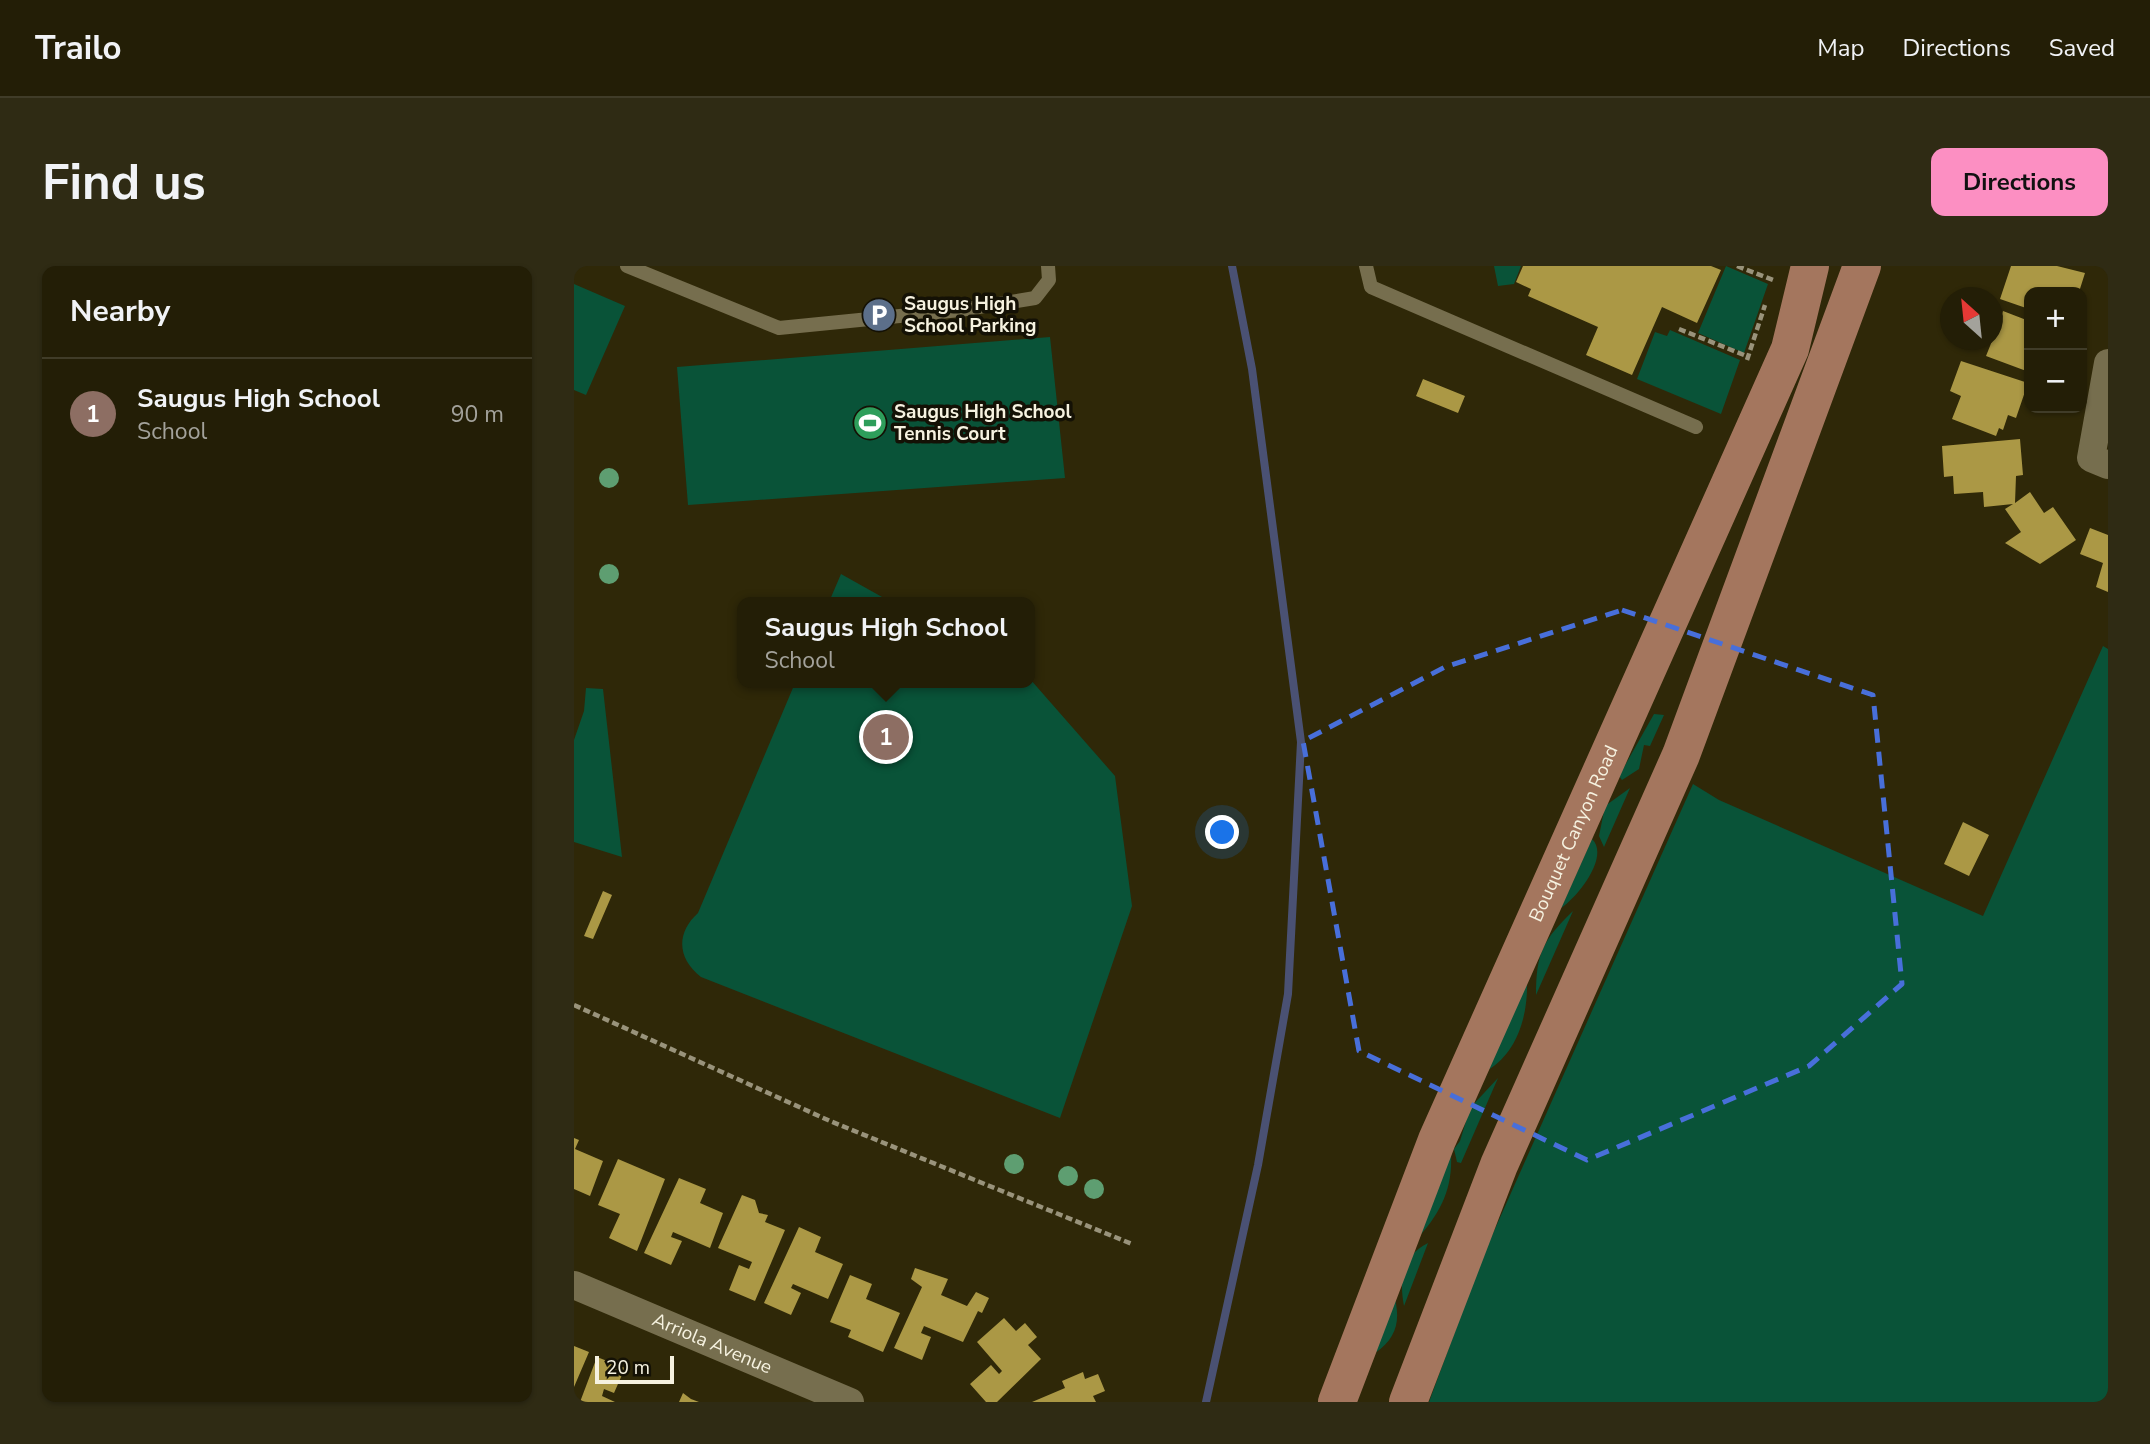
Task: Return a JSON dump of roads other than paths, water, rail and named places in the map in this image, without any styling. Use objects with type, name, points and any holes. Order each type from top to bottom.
[{"type":"main road","name":"Bouquet Canyon Road","points":[[1337,1402],[1437,1140],[1790,349],[1810,266]]},
{"type":"main road","points":[[1408,1402],[1499,1165],[1681,755],[1862,266]]},
{"type":"street","points":[[2099,461],[2108,363]]},
{"type":"street","name":"Arriola Avenue","points":[[574,1285],[850,1402]]},
{"type":"lane","points":[[627,266],[779,328],[960,310],[1035,298],[1049,280],[1048,266]]},
{"type":"lane","points":[[1366,266],[1371,287],[1696,427]]},
{"type":"waterway","points":[[1206,1402],[1258,1165],[1288,994],[1301,742],[1252,369],[1232,266]]},
{"type":"place","name":"Saugus High School Parking","points":[[879,315]]},
{"type":"place","name":"Saugus High School Tennis Court","points":[[870,423]]},
{"type":"place","name":"Saugus High School","points":[[886,737]]}]
